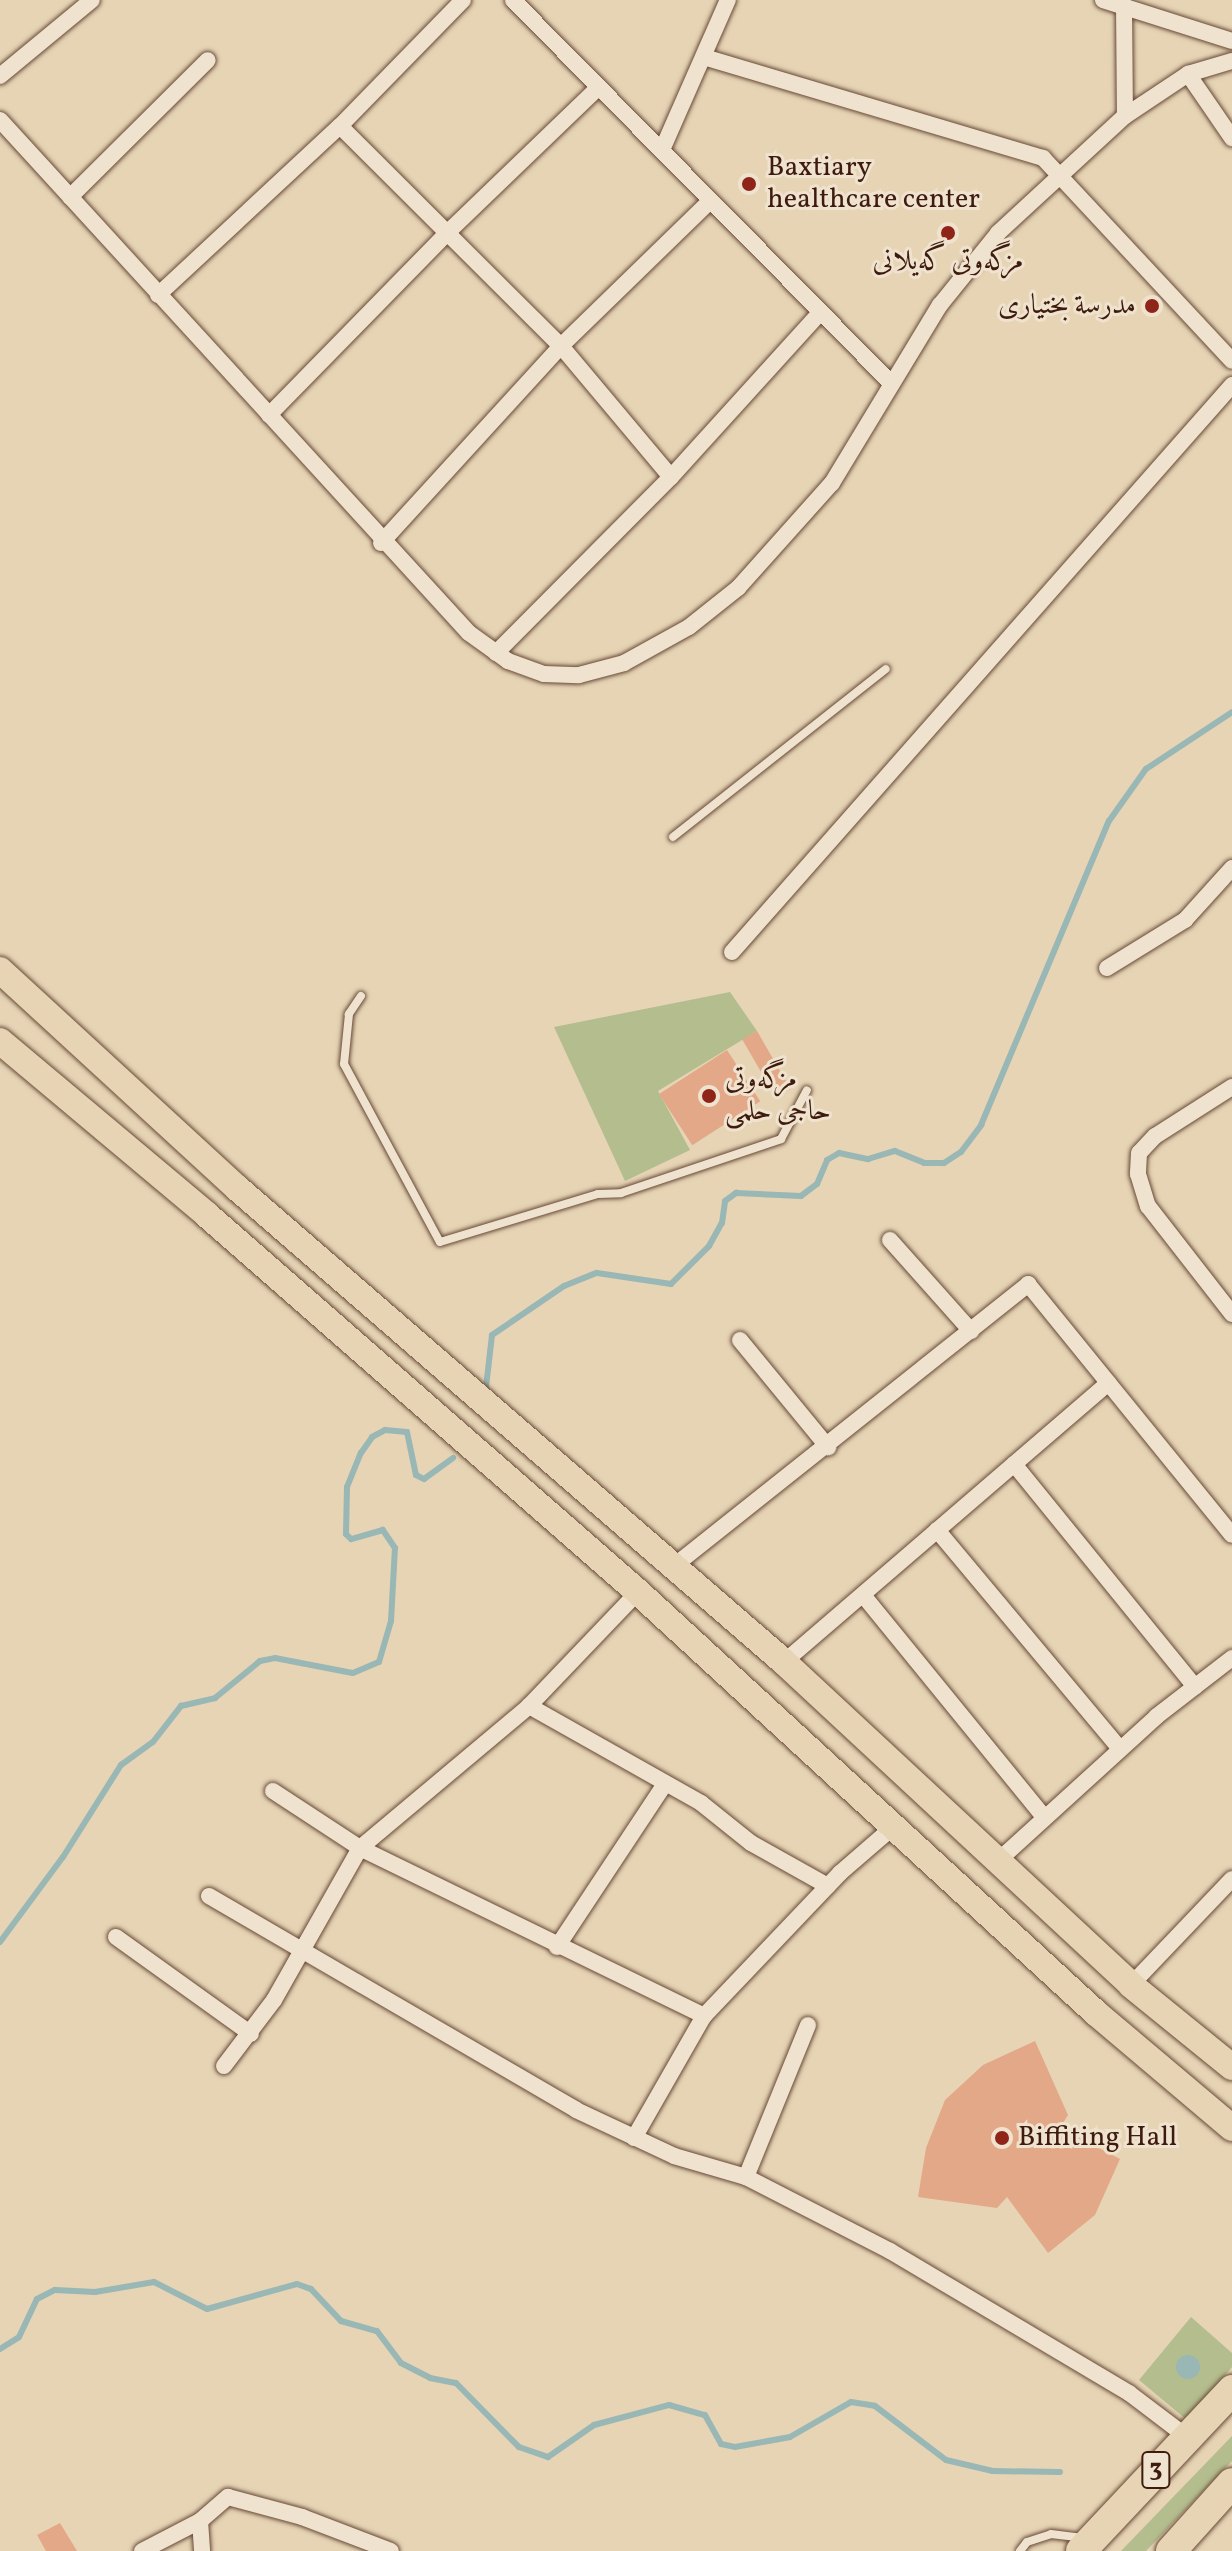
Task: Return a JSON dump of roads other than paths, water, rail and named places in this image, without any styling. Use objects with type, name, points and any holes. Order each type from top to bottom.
[{"type":"highway","name":"3","points":[[1087,2545],[1232,2390]]},
{"type":"highway","name":"3","points":[[1171,2551],[1232,2483]]},
{"type":"main road","points":[[0,970],[237,1188],[784,1662],[1000,1859],[1131,1985],[1232,2067]]},
{"type":"main road","points":[[0,1041],[207,1215],[638,1592],[892,1828],[1232,2128]]},
{"type":"main road","points":[[207,1215],[237,1188]]},
{"type":"street","points":[[0,76],[92,0]]},
{"type":"street","points":[[158,295],[340,126],[463,0]]},
{"type":"street","points":[[513,0],[819,314],[890,382]]},
{"type":"street","points":[[662,150],[728,0]]},
{"type":"street","points":[[1103,0],[1232,41]]},
{"type":"street","points":[[1124,5],[1125,116]]},
{"type":"street","points":[[704,57],[1043,158],[1232,361]]},
{"type":"street","points":[[70,197],[208,60]]},
{"type":"street","points":[[0,120],[269,415],[381,543],[469,633],[496,653],[544,674],[579,675],[624,663],[689,627],[786,540],[832,483],[890,382],[989,245],[1059,174],[1125,116],[1188,74],[1232,61]]},
{"type":"street","points":[[1188,74],[1232,138]]},
{"type":"street","points":[[269,415],[445,235],[598,88]]},
{"type":"street","points":[[340,126],[445,235],[561,346],[671,477]]},
{"type":"street","points":[[381,543],[561,346],[709,202]]},
{"type":"street","points":[[496,653],[671,477],[819,314]]},
{"type":"street","points":[[732,952],[1232,385]]},
{"type":"street","points":[[1107,968],[1185,920],[1232,868]]},
{"type":"street","points":[[1232,1087],[1155,1136],[1139,1153],[1138,1174],[1148,1206],[1232,1314]]},
{"type":"street","points":[[890,1240],[971,1331]]},
{"type":"street","points":[[674,1566],[828,1447],[1028,1284],[1232,1535]]},
{"type":"street","points":[[740,1340],[828,1447]]},
{"type":"street","points":[[784,1662],[1108,1383]]},
{"type":"street","points":[[1014,1464],[1195,1687]]},
{"type":"street","points":[[937,1530],[1120,1749]]},
{"type":"street","points":[[224,2066],[251,2034],[302,1952],[360,1848],[529,1706],[638,1592]]},
{"type":"street","points":[[863,1595],[1044,1817]]},
{"type":"street","points":[[1000,1859],[1120,1749],[1232,1658]]},
{"type":"street","points":[[529,1706],[701,1803],[751,1843],[828,1886]]},
{"type":"street","points":[[557,1947],[665,1784]]},
{"type":"street","points":[[273,1791],[360,1848],[557,1947],[704,2016]]},
{"type":"street","points":[[634,2138],[704,2016],[828,1886],[892,1828]]},
{"type":"street","points":[[1131,1985],[1232,1879]]},
{"type":"street","points":[[209,1896],[576,2110],[674,2156],[746,2177],[890,2251],[1129,2393],[1187,2437]]},
{"type":"street","points":[[116,1937],[251,2034]]},
{"type":"street","points":[[746,2177],[808,2025]]},
{"type":"street","points":[[142,2551],[200,2521],[228,2497],[302,2517],[391,2551]]},
{"type":"street","points":[[200,2521],[202,2551]]},
{"type":"street","points":[[156,2551],[171,2537]]},
{"type":"lane","points":[[673,837],[886,669]]},
{"type":"lane","points":[[361,996],[349,1014],[344,1064],[440,1242],[598,1194],[621,1193],[781,1139],[807,1090]]},
{"type":"lane","points":[[1020,2551],[1027,2542],[1051,2534],[1087,2545]]},
{"type":"water","points":[[1188,2355],[1199,2362],[1200,2367],[1193,2378],[1188,2379],[1177,2372],[1176,2367],[1183,2356]]},
{"type":"waterway","points":[[486,1387],[492,1335],[564,1286],[597,1273],[671,1284],[709,1246],[722,1223],[725,1201],[736,1193],[801,1196],[817,1184],[827,1160],[839,1153],[868,1159],[895,1151],[924,1163],[944,1163],[961,1152],[981,1125],[1109,821],[1146,769],[1232,712]]},
{"type":"waterway","points":[[0,1942],[63,1857],[121,1765],[153,1742],[181,1706],[215,1698],[260,1661],[275,1658],[353,1673],[379,1662],[391,1621],[395,1548],[383,1530],[351,1539],[346,1534],[347,1487],[361,1453],[372,1437],[385,1430],[407,1432],[416,1475],[424,1479],[453,1458]]},
{"type":"waterway","points":[[0,2349],[19,2337],[37,2299],[55,2290],[95,2292],[154,2282],[207,2309],[297,2284],[311,2289],[341,2321],[377,2331],[401,2363],[430,2378],[456,2383],[519,2447],[548,2457],[594,2425],[669,2405],[705,2415],[721,2444],[735,2447],[790,2437],[851,2402],[875,2406],[946,2460],[993,2471],[1060,2472]]},
{"type":"place","name":"Baxtiary healthcare center","points":[[749,184]]},
{"type":"place","name":"مزگەوتی گەیلانی","points":[[948,233]]},
{"type":"place","name":"مدرسة بختيارى","points":[[1152,306]]},
{"type":"place","name":"مزگەوتی حاجی حلمی","points":[[709,1096]]},
{"type":"place","name":"Biffiting Hall","points":[[1002,2138]]}]
